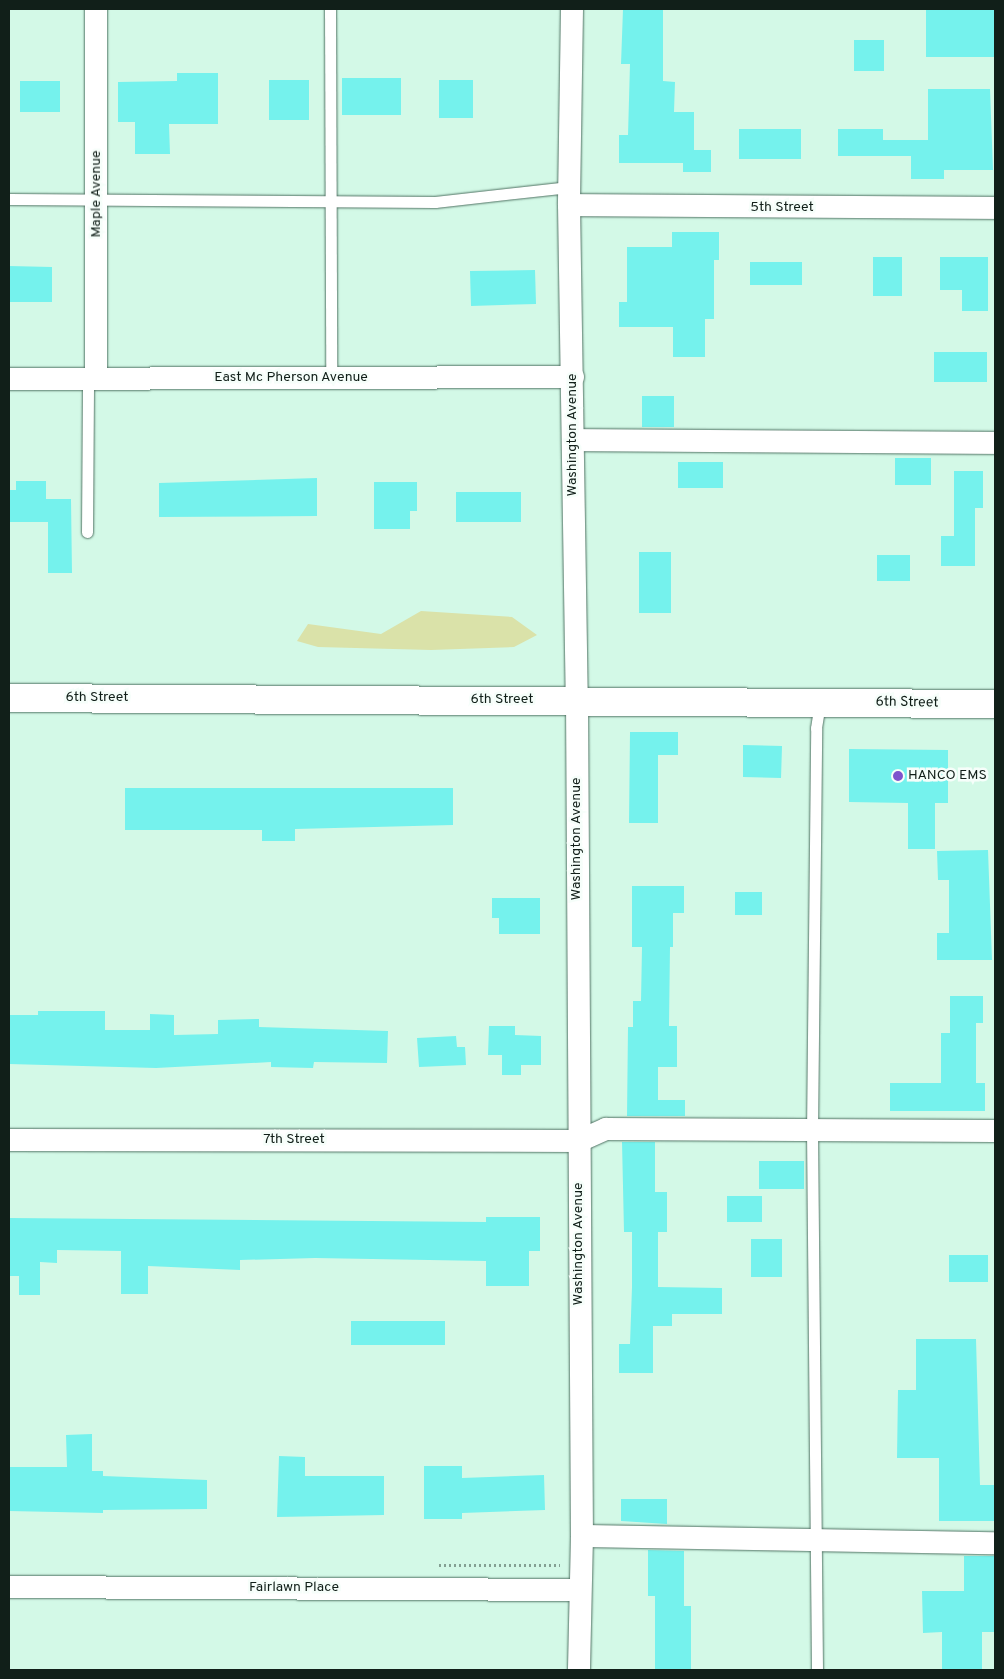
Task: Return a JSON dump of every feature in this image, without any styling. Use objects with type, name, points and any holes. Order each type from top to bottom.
[{"type":"street","name":"Maple Avenue","points":[[92,379],[97,199],[96,9]]},
{"type":"street","name":"Washington Avenue","points":[[572,9],[569,196],[577,700],[578,1141],[582,1536],[579,1590],[579,1670]]},
{"type":"street","name":"5th Street","points":[[569,196],[995,208]]},
{"type":"street","name":"East Mc Pherson Avenue","points":[[9,379],[573,377]]},
{"type":"street","points":[[573,440],[995,443]]},
{"type":"street","name":"6th Street","points":[[9,698],[995,704]]},
{"type":"street","points":[[578,1141],[606,1129],[812,1132],[995,1131]]},
{"type":"street","name":"7th Street","points":[[9,1140],[578,1141]]},
{"type":"street","points":[[582,1536],[995,1543]]},
{"type":"street","name":"Fairlawn Place","points":[[9,1587],[579,1590]]},
{"type":"lane","points":[[330,9],[328,201],[331,378]]},
{"type":"lane","points":[[9,199],[435,202],[569,196]]},
{"type":"lane","points":[[87,532],[92,379]]},
{"type":"lane","points":[[817,1670],[812,1132],[816,728],[820,703]]},
{"type":"green space","points":[[421,611],[512,617],[537,635],[514,647],[431,650],[318,647],[297,641],[308,624],[381,634]]},
{"type":"building","points":[[623,9],[663,9],[663,81],[675,82],[674,112],[694,112],[694,150],[711,150],[711,172],[683,172],[683,163],[619,163],[619,135],[628,135],[630,64],[621,64]]},
{"type":"building","points":[[926,9],[995,9],[995,57],[926,57]]},
{"type":"building","points":[[854,40],[884,40],[884,71],[854,71]]},
{"type":"building","points":[[177,73],[218,73],[218,124],[169,124],[170,154],[135,154],[135,122],[118,122],[118,82],[177,81]]},
{"type":"building","points":[[342,78],[401,78],[401,115],[342,115]]},
{"type":"building","points":[[269,80],[309,80],[309,120],[269,120]]},
{"type":"building","points":[[439,80],[473,80],[473,118],[439,118]]},
{"type":"building","points":[[20,81],[60,81],[60,112],[20,112]]},
{"type":"building","points":[[928,89],[990,89],[993,170],[944,170],[944,179],[911,179],[911,156],[838,156],[838,129],[883,129],[883,140],[928,140]]},
{"type":"building","points":[[739,129],[801,129],[801,159],[739,159]]},
{"type":"building","points":[[672,232],[719,232],[719,260],[714,260],[714,319],[705,319],[705,357],[673,357],[673,327],[619,327],[619,302],[627,302],[627,247],[672,247]]},
{"type":"building","points":[[873,257],[902,257],[902,296],[873,296]]},
{"type":"building","points":[[940,257],[988,257],[988,311],[962,311],[962,290],[940,290]]},
{"type":"building","points":[[750,262],[802,262],[802,285],[750,285]]},
{"type":"building","points":[[9,266],[52,267],[52,302],[9,302]]},
{"type":"building","points":[[535,270],[536,304],[471,306],[470,271]]},
{"type":"building","points":[[934,352],[987,352],[987,382],[934,382]]},
{"type":"building","points":[[642,396],[674,396],[674,427],[642,427]]},
{"type":"building","points":[[895,458],[931,458],[931,485],[895,485]]},
{"type":"building","points":[[678,462],[723,462],[723,488],[678,488]]},
{"type":"building","points":[[954,471],[983,471],[983,508],[975,508],[975,566],[941,566],[941,536],[954,536]]},
{"type":"building","points":[[317,478],[317,516],[159,517],[159,483]]},
{"type":"building","points":[[16,481],[46,481],[46,499],[71,499],[72,573],[48,573],[48,522],[9,522],[9,490],[16,490]]},
{"type":"building","points":[[374,482],[417,482],[417,511],[410,511],[410,529],[374,529]]},
{"type":"building","points":[[456,492],[521,492],[521,522],[456,522]]},
{"type":"building","points":[[639,552],[671,552],[671,613],[639,613]]},
{"type":"building","points":[[877,555],[910,555],[910,581],[877,581]]},
{"type":"building","points":[[630,732],[678,732],[678,755],[658,755],[658,823],[629,823]]},
{"type":"building","points":[[743,745],[782,746],[781,778],[743,777]]},
{"type":"building","name":"HANCO EMS","points":[[849,749],[948,750],[948,803],[935,803],[935,849],[908,849],[908,803],[849,802]]},
{"type":"building","points":[[125,788],[453,788],[453,825],[295,829],[295,841],[262,841],[262,830],[125,830]]},
{"type":"building","points":[[988,850],[992,960],[937,960],[937,933],[949,933],[949,880],[938,880],[937,851]]},
{"type":"building","points":[[632,886],[684,886],[684,913],[673,913],[673,947],[670,947],[669,1026],[677,1026],[677,1067],[658,1067],[658,1100],[685,1100],[685,1116],[627,1116],[628,1027],[633,1027],[633,1001],[641,1001],[642,947],[632,947]]},
{"type":"building","points":[[735,892],[762,892],[762,915],[735,915]]},
{"type":"building","points":[[492,898],[540,898],[540,934],[499,934],[499,918],[492,918]]},
{"type":"building","points":[[950,996],[983,996],[983,1023],[976,1023],[976,1083],[985,1083],[985,1111],[890,1111],[890,1083],[941,1083],[941,1033],[950,1033]]},
{"type":"building","points":[[38,1011],[105,1011],[105,1030],[150,1030],[150,1014],[174,1015],[174,1035],[218,1034],[218,1020],[259,1019],[259,1027],[388,1031],[387,1063],[314,1062],[313,1068],[271,1067],[271,1062],[156,1068],[9,1064],[9,1015],[38,1015]]},
{"type":"building","points":[[489,1026],[515,1026],[515,1035],[541,1036],[541,1065],[521,1065],[521,1075],[502,1075],[502,1055],[488,1055]]},
{"type":"building","points":[[456,1036],[457,1047],[465,1047],[466,1065],[419,1067],[417,1038]]},
{"type":"building","points":[[622,1142],[655,1142],[655,1192],[667,1192],[667,1232],[658,1232],[658,1287],[722,1288],[722,1314],[672,1314],[672,1326],[653,1326],[653,1373],[619,1373],[619,1344],[630,1344],[632,1287],[632,1232],[624,1232]]},
{"type":"building","points":[[759,1161],[804,1161],[804,1189],[759,1189]]},
{"type":"building","points":[[727,1196],[762,1196],[762,1222],[727,1222]]},
{"type":"building","points":[[486,1217],[540,1217],[540,1251],[529,1251],[529,1286],[486,1286],[486,1261],[315,1258],[240,1260],[240,1270],[148,1266],[148,1294],[121,1294],[121,1251],[57,1250],[57,1263],[40,1262],[40,1295],[19,1295],[19,1276],[9,1276],[9,1218],[486,1222]]},
{"type":"building","points":[[751,1239],[782,1239],[782,1277],[751,1277]]},
{"type":"building","points":[[949,1255],[988,1255],[988,1282],[949,1282]]},
{"type":"building","points":[[351,1321],[445,1321],[445,1345],[351,1345]]},
{"type":"building","points":[[916,1339],[976,1339],[980,1485],[995,1485],[995,1521],[939,1521],[939,1458],[897,1458],[898,1390],[916,1390]]},
{"type":"building","points":[[92,1434],[92,1471],[103,1471],[103,1476],[207,1480],[207,1509],[103,1510],[103,1513],[9,1511],[9,1467],[67,1467],[66,1435]]},
{"type":"building","points":[[279,1456],[305,1457],[305,1476],[384,1476],[384,1515],[277,1517]]},
{"type":"building","points":[[424,1466],[462,1466],[462,1478],[544,1475],[545,1510],[462,1513],[462,1519],[424,1519]]},
{"type":"building","points":[[621,1499],[667,1499],[667,1524],[621,1521]]},
{"type":"building","points":[[648,1550],[684,1551],[684,1606],[691,1606],[691,1670],[655,1670],[655,1596],[648,1596]]},
{"type":"building","points":[[964,1556],[995,1556],[995,1632],[982,1632],[982,1670],[942,1670],[942,1632],[923,1633],[922,1591],[964,1591]]},
{"type":"place","name":"HANCO EMS","points":[[898,776]]}]
